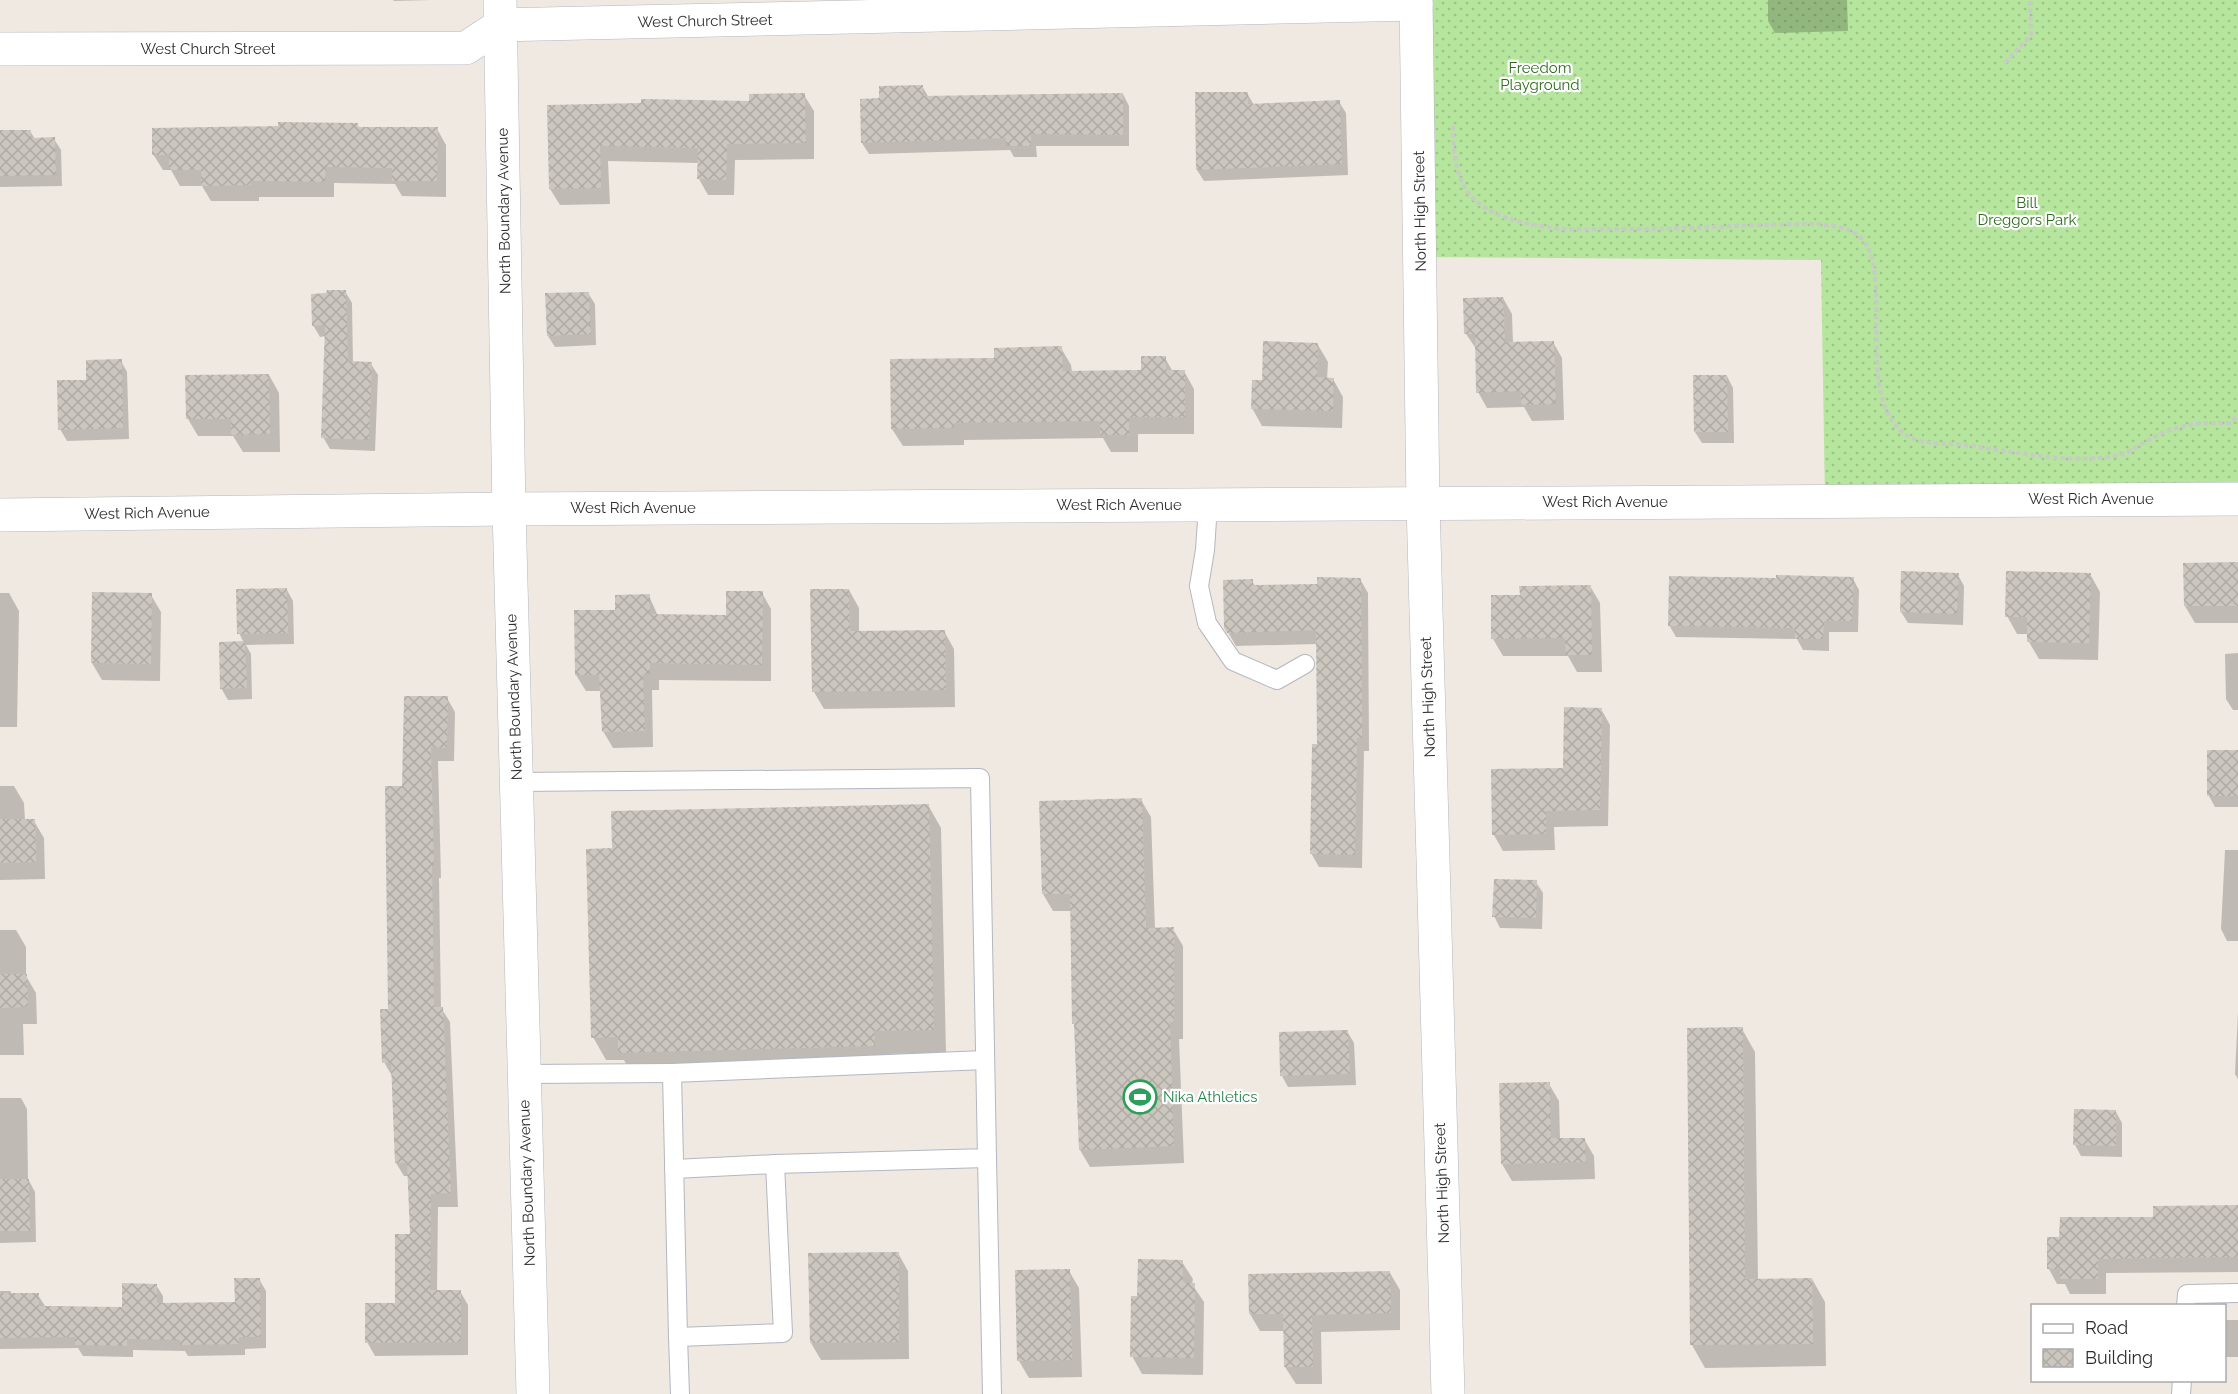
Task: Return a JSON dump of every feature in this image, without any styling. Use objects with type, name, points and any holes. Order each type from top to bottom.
[{"type":"street","name":"West Church Street","points":[[0,50],[466,48],[500,12],[1416,2]]},
{"type":"street","name":"North High Street","points":[[1416,2],[1423,503],[1448,1394]]},
{"type":"street","name":"North Boundary Avenue","points":[[500,12],[509,509],[533,1394]]},
{"type":"street","name":"West Rich Avenue","points":[[0,515],[509,509],[2238,499]]},
{"type":"lane","points":[[1208,505],[1205,550],[1199,586],[1207,623],[1233,661],[1277,680],[1305,664]]},
{"type":"lane","points":[[516,782],[980,778],[992,1394]]},
{"type":"lane","points":[[524,1074],[672,1073],[985,1060]]},
{"type":"lane","points":[[672,1073],[680,1394]]},
{"type":"lane","points":[[674,1169],[987,1158]]},
{"type":"lane","points":[[678,1337],[783,1333],[775,1164]]},
{"type":"lane","points":[[2186,1304],[2187,1294],[2238,1293]]},
{"type":"path","points":[[2005,63],[2031,35],[2031,0]]},
{"type":"path","points":[[1452,125],[1453,148],[1460,176],[1469,195],[1490,211],[1515,220],[1554,228],[1642,230],[1817,224],[1838,227],[1857,234],[1866,245],[1872,259],[1875,278],[1879,388],[1889,416],[1901,432],[1919,441],[1967,445],[2050,458],[2118,456],[2156,435],[2188,424],[2230,423],[2238,415]]},
{"type":"green space","name":"Bill Dreggors Park","points":[[1416,0],[2238,0],[2238,499],[1825,501],[1821,260],[1421,257]]},
{"type":"building","points":[[923,85],[923,96],[1123,93],[1123,135],[1031,134],[1031,146],[1006,146],[1006,138],[861,143],[860,99],[879,98],[879,86]]},
{"type":"building","points":[[1195,92],[1248,92],[1248,104],[1340,100],[1342,164],[1196,170]]},
{"type":"building","points":[[805,93],[806,143],[727,144],[726,180],[697,179],[698,148],[600,146],[601,188],[549,189],[547,105],[641,103],[641,99],[749,101],[749,94]]},
{"type":"building","points":[[278,122],[358,123],[358,127],[438,127],[437,181],[392,181],[392,168],[326,167],[325,182],[251,181],[251,185],[201,186],[201,170],[169,170],[169,155],[152,155],[152,128],[278,126]]},
{"type":"building","points":[[0,130],[31,130],[31,138],[55,137],[56,175],[0,176]]},
{"type":"building","points":[[327,290],[346,290],[348,361],[372,362],[369,440],[321,438],[325,325],[312,326],[311,294],[326,293]]},
{"type":"building","points":[[589,292],[591,334],[547,336],[545,293]]},
{"type":"building","points":[[1503,297],[1505,342],[1554,341],[1556,404],[1521,405],[1521,391],[1476,393],[1475,334],[1464,334],[1463,298]]},
{"type":"building","points":[[1263,341],[1318,343],[1317,377],[1334,378],[1333,411],[1251,409],[1252,380],[1262,380]]},
{"type":"building","points":[[1062,346],[1063,371],[1141,370],[1141,356],[1166,356],[1166,370],[1185,370],[1185,417],[1129,417],[1129,435],[1100,435],[1100,421],[954,423],[954,428],[891,429],[890,359],[994,358],[994,348]]},
{"type":"building","points":[[122,359],[123,428],[58,430],[57,380],[86,380],[86,360]]},
{"type":"building","points":[[269,374],[270,434],[231,435],[231,419],[186,419],[185,375]]},
{"type":"building","points":[[1693,375],[1727,375],[1728,432],[1694,432]]},
{"type":"building","points":[[2238,562],[2238,606],[2184,606],[2183,563]]},
{"type":"building","points":[[1901,571],[1959,573],[1957,614],[1900,612]]},
{"type":"building","points":[[2006,571],[2091,573],[2089,643],[2027,642],[2027,617],[2005,617]]},
{"type":"building","points":[[1776,575],[1854,577],[1852,621],[1824,621],[1823,639],[1795,639],[1795,628],[1668,626],[1669,576],[1776,578]]},
{"type":"building","points":[[1317,577],[1361,578],[1362,738],[1357,738],[1355,855],[1310,854],[1312,744],[1317,744],[1316,630],[1227,633],[1224,628],[1223,580],[1253,579],[1253,585],[1317,584]]},
{"type":"building","points":[[1591,585],[1592,655],[1566,655],[1565,638],[1491,639],[1491,595],[1520,595],[1519,586]]},
{"type":"building","points":[[287,588],[288,633],[237,634],[236,589]]},
{"type":"building","points":[[810,589],[849,589],[850,631],[945,630],[946,690],[812,692]]},
{"type":"building","points":[[726,591],[763,591],[762,665],[650,663],[650,674],[643,674],[645,731],[602,732],[599,675],[575,675],[574,610],[615,610],[615,595],[650,594],[650,614],[726,615]]},
{"type":"building","points":[[92,592],[152,593],[151,664],[91,663]]},
{"type":"building","points":[[245,641],[247,688],[220,689],[219,642]]},
{"type":"building","points":[[404,696],[448,696],[447,748],[431,747],[434,1007],[443,1007],[451,1193],[431,1194],[430,1290],[461,1290],[461,1342],[365,1343],[365,1303],[395,1303],[395,1234],[410,1234],[407,1163],[395,1163],[391,1063],[382,1063],[380,1009],[388,1009],[385,786],[402,786]]},
{"type":"building","points":[[1564,707],[1602,708],[1600,810],[1546,811],[1546,834],[1492,835],[1491,769],[1563,768]]},
{"type":"building","points":[[2207,750],[2238,750],[2238,796],[2207,796]]},
{"type":"building","points":[[1142,798],[1146,928],[1174,927],[1174,1022],[1170,1022],[1174,1146],[1079,1150],[1074,1024],[1072,1024],[1070,894],[1042,894],[1039,801]]},
{"type":"building","points":[[929,804],[934,1030],[874,1031],[875,1046],[618,1053],[618,1037],[591,1038],[586,849],[612,848],[611,811]]},
{"type":"building","points":[[0,819],[35,819],[36,862],[0,863]]},
{"type":"building","points":[[1494,879],[1537,880],[1536,918],[1492,917]]},
{"type":"building","points":[[0,974],[27,974],[28,1007],[0,1008]]},
{"type":"building","points":[[1743,1027],[1745,1279],[1812,1278],[1813,1344],[1690,1345],[1687,1028]]},
{"type":"building","points":[[1348,1030],[1350,1074],[1280,1076],[1279,1032]]},
{"type":"building","points":[[1550,1082],[1551,1138],[1585,1138],[1586,1162],[1501,1164],[1499,1083]]},
{"type":"building","points":[[2074,1109],[2116,1110],[2116,1146],[2073,1145]]},
{"type":"building","points":[[0,1179],[29,1179],[30,1231],[0,1231]]},
{"type":"building","points":[[2238,1205],[2238,1257],[2098,1259],[2098,1279],[2060,1279],[2060,1269],[2047,1269],[2047,1237],[2059,1237],[2060,1217],[2153,1217],[2153,1206]]},
{"type":"building","points":[[899,1252],[899,1342],[810,1343],[808,1253]]},
{"type":"building","points":[[1138,1259],[1183,1260],[1183,1282],[1195,1283],[1194,1358],[1130,1357],[1131,1296],[1137,1296]]},
{"type":"building","points":[[1070,1269],[1072,1360],[1017,1361],[1015,1270]]},
{"type":"building","points":[[1390,1271],[1391,1313],[1312,1315],[1313,1367],[1284,1367],[1283,1314],[1249,1314],[1248,1274]]},
{"type":"building","points":[[234,1278],[260,1278],[261,1337],[239,1337],[239,1344],[180,1345],[180,1340],[127,1339],[127,1346],[75,1345],[75,1337],[0,1338],[0,1293],[39,1293],[39,1306],[122,1307],[122,1283],[157,1284],[157,1303],[235,1302]]},
{"type":"place","name":"Nika Athletics","points":[[1140,1097]]},
{"type":"park label","name":"Freedom Playground","points":[[1540,76]]}]
